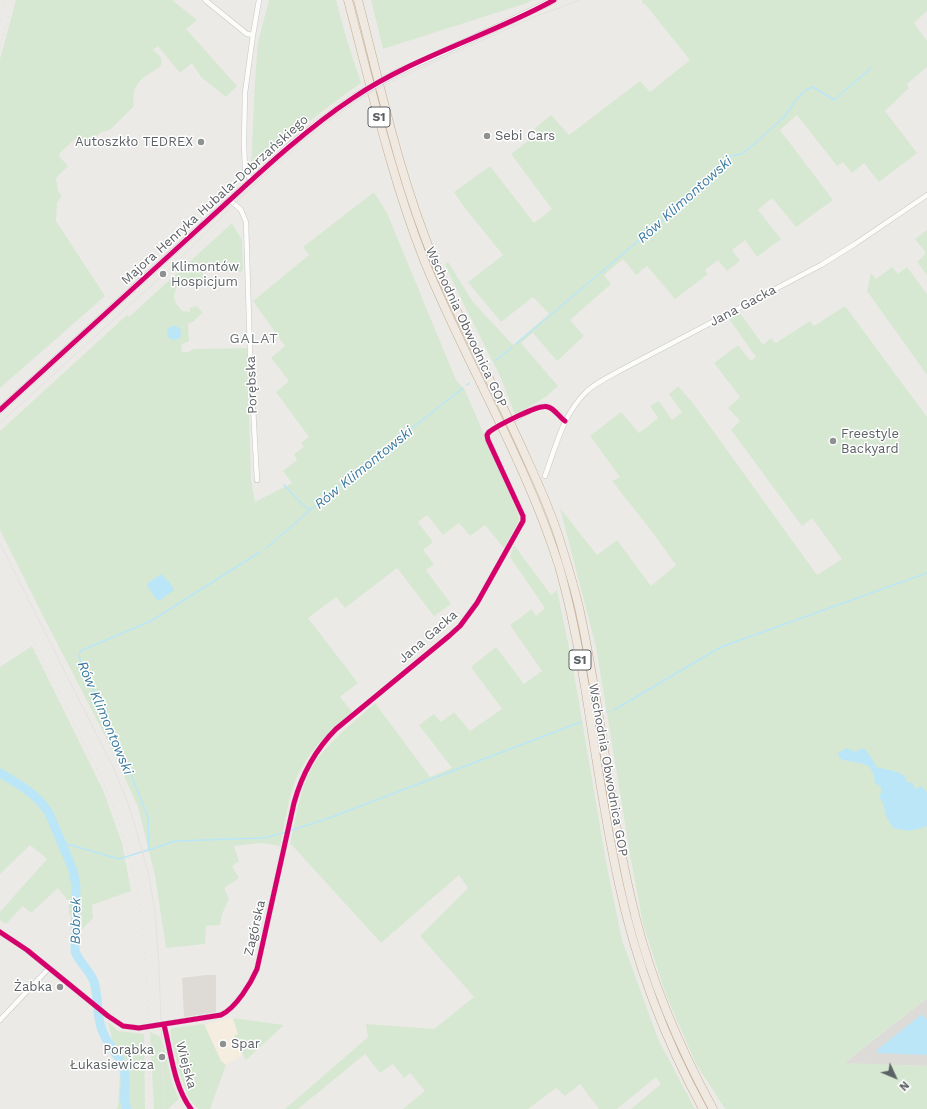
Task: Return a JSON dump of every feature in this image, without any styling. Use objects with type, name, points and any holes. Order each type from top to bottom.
[{"type":"highway","name":"Wschodnia Obwodnica GOP","points":[[348,0],[389,154],[402,199],[414,232],[436,288],[524,472],[552,544],[569,606],[576,639],[618,882],[632,937],[662,1026],[683,1072],[703,1109]]},
{"type":"highway","name":"Wschodnia Obwodnica GOP","points":[[358,0],[400,163],[425,239],[444,283],[535,476],[559,537],[583,626],[597,700],[617,826],[636,920],[659,994],[688,1063],[713,1109]]},
{"type":"street","points":[[205,0],[247,34],[253,35]]},
{"type":"street","points":[[251,181],[246,170],[244,143],[245,93],[259,0]]},
{"type":"street","name":"Majora Henryka Hubala-Dobrzańskiego","points":[[0,410],[251,181],[314,126],[354,97],[396,73],[554,0]]},
{"type":"street","name":"Jana Gacka","points":[[545,476],[565,421],[580,399],[600,382],[821,265],[862,240],[927,195]]},
{"type":"street","name":"Porębska","points":[[230,200],[241,210],[246,222],[257,480]]},
{"type":"street","points":[[515,419],[534,409],[547,406],[565,421]]},
{"type":"street","name":"Jana Gacka","points":[[302,778],[308,764],[320,747],[336,729],[449,636],[467,618],[520,526],[523,516],[487,435],[497,427]]},
{"type":"street","name":"Zagórska","points":[[0,932],[22,947],[119,1024],[134,1029],[221,1015],[230,1008],[246,988],[257,968],[297,790],[302,778]]},
{"type":"street","points":[[0,1020],[49,968]]},
{"type":"street","name":"Wiejska","points":[[164,1025],[180,1089],[191,1109]]},
{"type":"shaded area","points":[[216,975],[216,1012],[184,1017],[182,978]]},
{"type":"shaded area","points":[[927,998],[927,1066],[843,1064]]},
{"type":"shaded area","points":[[233,1018],[238,1034],[235,1041],[243,1055],[226,1065],[221,1061],[204,1024]]},
{"type":"green space","points":[[16,0],[172,0],[197,20],[186,29],[237,86],[226,97],[201,77],[192,63],[180,73],[158,46],[153,50],[160,56],[162,63],[158,68],[145,76],[138,83],[134,91],[134,106],[110,130],[101,132],[84,148],[75,139],[60,153],[59,156],[68,166],[56,178],[58,191],[62,196],[57,203],[56,221],[105,296],[0,388],[0,59]]},
{"type":"green space","points":[[269,0],[336,0],[361,83],[304,125],[251,171],[258,42]]},
{"type":"green space","points":[[371,0],[533,0],[383,49]]},
{"type":"green space","points":[[642,0],[927,0],[927,11],[914,23],[927,41],[927,67],[907,84],[909,88],[885,111],[917,153],[879,182],[864,163],[852,173],[843,162],[837,166],[797,115],[780,130],[833,200],[796,227],[772,198],[758,210],[781,239],[757,257],[745,240],[732,250],[740,261],[727,271],[718,260],[705,270],[708,274],[675,299],[647,266],[636,275],[623,259],[604,275],[611,284],[570,320],[584,336],[557,361],[533,333],[521,343],[558,386],[547,396],[515,415],[501,378],[445,264],[448,262],[473,302],[513,345],[549,314],[533,297],[501,322],[468,282],[503,255],[464,207],[454,192],[490,166],[534,223],[552,209],[511,154],[537,134],[534,129],[551,115],[569,135],[640,81],[650,92],[690,60],[645,4],[643,4]]},
{"type":"green space","points":[[374,192],[387,213],[456,380],[465,390],[520,519],[504,548],[485,525],[470,536],[459,523],[443,535],[427,515],[418,522],[433,542],[423,550],[434,564],[426,570],[451,604],[434,616],[397,568],[345,608],[336,597],[308,618],[358,683],[340,697],[352,712],[317,745],[301,769],[290,796],[280,846],[261,843],[234,846],[239,861],[232,866],[239,878],[224,888],[229,899],[222,914],[220,925],[206,926],[205,944],[166,948],[155,876],[138,807],[113,751],[0,530],[0,431],[127,315],[129,317],[232,223],[242,240],[243,270],[241,272],[203,271],[203,284],[201,286],[195,282],[188,282],[178,287],[174,296],[178,306],[183,311],[190,312],[190,308],[196,306],[203,312],[193,322],[188,323],[189,341],[181,345],[182,352],[188,352],[194,349],[247,348],[251,480],[255,502],[292,483],[283,471],[297,460],[294,454],[304,447],[301,443],[309,437],[276,392],[289,381],[271,358],[285,346],[253,301],[309,255],[303,247]]},
{"type":"green space","points":[[927,230],[927,275],[917,262],[926,253],[915,239]]},
{"type":"green space","points":[[892,267],[898,274],[907,267],[927,294],[927,375],[867,291],[871,273],[876,279]]},
{"type":"green space","points":[[845,306],[927,417],[927,998],[844,1063],[927,1066],[927,1109],[725,1109],[696,1064],[666,995],[643,924],[596,647],[560,508],[597,555],[617,540],[651,586],[676,565],[612,481],[620,477],[590,436],[621,412],[639,433],[658,418],[650,406],[659,401],[672,420],[682,412],[669,394],[678,386],[693,403],[817,575],[842,559],[812,518],[802,526],[731,430],[740,421],[728,408],[740,397],[714,363],[738,345],[751,361],[756,357],[729,319],[740,313],[763,345],[771,338],[776,343],[810,321],[814,326]]},
{"type":"green space","points":[[514,545],[551,595],[557,590],[573,667],[606,862],[622,940],[658,1039],[695,1109],[631,1109],[661,1084],[656,1077],[617,1109],[599,1109],[580,1084],[565,1096],[556,1088],[528,1109],[403,1109],[425,1091],[410,1073],[404,1078],[393,1064],[380,1073],[365,1054],[298,1109],[285,1109],[368,1037],[366,1024],[434,1029],[474,997],[420,936],[468,888],[459,875],[381,943],[290,843],[301,796],[307,778],[316,760],[331,743],[375,703],[430,777],[452,768],[419,725],[434,714],[441,722],[454,712],[470,731],[502,709],[471,667],[496,647],[524,684],[542,671],[510,625],[532,609],[536,616],[545,608],[510,557]]},
{"type":"green space","points":[[32,646],[103,790],[122,843],[131,891],[92,905],[93,918],[82,929],[69,914],[69,902],[58,888],[31,913],[23,906],[6,924],[0,920],[0,912],[47,859],[30,845],[0,874],[0,667]]},
{"type":"green space","points":[[233,1018],[284,1025],[246,1060],[235,1041],[234,1036],[238,1034]]},
{"type":"green space","points":[[108,1022],[118,1031],[144,1034],[145,1109],[116,1109],[118,1106],[120,1072]]},
{"type":"green space","points":[[204,1024],[221,1061],[226,1065],[210,1109],[198,1109],[189,1099],[178,1069],[170,1031],[173,1028]]},
{"type":"green space","points":[[150,1032],[159,1036],[163,1043],[172,1083],[179,1099],[168,1109],[154,1109]]},
{"type":"water","points":[[174,326],[179,328],[181,333],[179,338],[174,340],[169,338],[167,333],[169,328]]},
{"type":"water","points":[[161,574],[170,583],[174,590],[159,601],[147,586],[148,583]]},
{"type":"water","points":[[847,748],[855,752],[860,749],[865,749],[876,767],[899,772],[901,775],[904,775],[907,782],[913,783],[915,789],[921,786],[927,792],[926,827],[908,831],[893,828],[886,816],[883,803],[879,797],[881,787],[875,783],[870,767],[844,760],[839,757],[838,753]]},
{"type":"water","points":[[922,1014],[927,1020],[927,1055],[877,1053],[878,1049]]},
{"type":"waterway","name":"Rów Klimontowski","points":[[516,344],[688,200],[692,191],[731,156],[742,154],[770,130],[784,117],[804,91],[813,87],[834,100],[871,68]]},
{"type":"waterway","name":"Rów Klimontowski","points":[[495,361],[512,347]]},
{"type":"waterway","name":"Rów Klimontowski","points":[[265,549],[336,488],[463,388]]},
{"type":"waterway","points":[[284,485],[302,504],[310,510]]},
{"type":"waterway","name":"Rów Klimontowski","points":[[63,845],[67,844],[119,859],[148,850],[149,847],[148,817],[119,746],[79,657],[80,651],[151,621],[260,552]]},
{"type":"waterway","points":[[614,710],[721,647],[927,573]]},
{"type":"waterway","points":[[149,850],[175,841],[263,838],[283,833],[329,818],[581,722]]},
{"type":"waterway","name":"Bobrek","points":[[0,773],[27,790],[44,806],[49,813],[73,870],[76,886],[75,951],[94,982],[102,1030],[120,1060],[124,1070],[125,1104],[127,1109]]},
{"type":"tram line","points":[[0,423],[175,264],[234,204],[299,144],[326,123],[357,101],[397,79],[529,19],[580,0]]},
{"type":"tram line","points":[[0,543],[114,769],[127,801],[137,832],[149,876],[155,912],[159,965],[164,1109]]},
{"type":"railway","points":[[0,20],[5,0]]},
{"type":"railway","points":[[0,46],[13,0]]},
{"type":"railway","points":[[0,575],[106,788],[121,829],[129,857],[136,885],[146,968],[150,1109]]},
{"type":"cycle path","points":[[0,410],[272,162],[332,113],[377,83],[401,70],[504,25],[554,0]]},
{"type":"cycle path","points":[[0,932],[27,950],[108,1016],[123,1026],[139,1028],[221,1015],[227,1012],[247,988],[257,969],[294,803],[297,792],[310,763],[328,737],[336,729],[460,626],[477,603],[523,521],[523,516],[487,435],[489,432],[509,420],[537,408],[548,407],[553,409],[565,421]]},
{"type":"cycle path","points":[[164,1025],[177,1080],[185,1100],[191,1109]]},
{"type":"place","name":"Sebi Cars","points":[[487,136]]},
{"type":"place","name":"Autoszkło TEDREX","points":[[201,142]]},
{"type":"place","name":"Klimontów Hospicjum","points":[[163,274]]},
{"type":"place","name":"Freestyle Backyard","points":[[833,441]]},
{"type":"place","name":"Żabka","points":[[60,987]]},
{"type":"place","name":"Spar","points":[[223,1044]]},
{"type":"place","name":"Porąbka Łukasiewicza","points":[[162,1057]]},
{"type":"district","name":"GALAT","points":[[254,339]]}]
